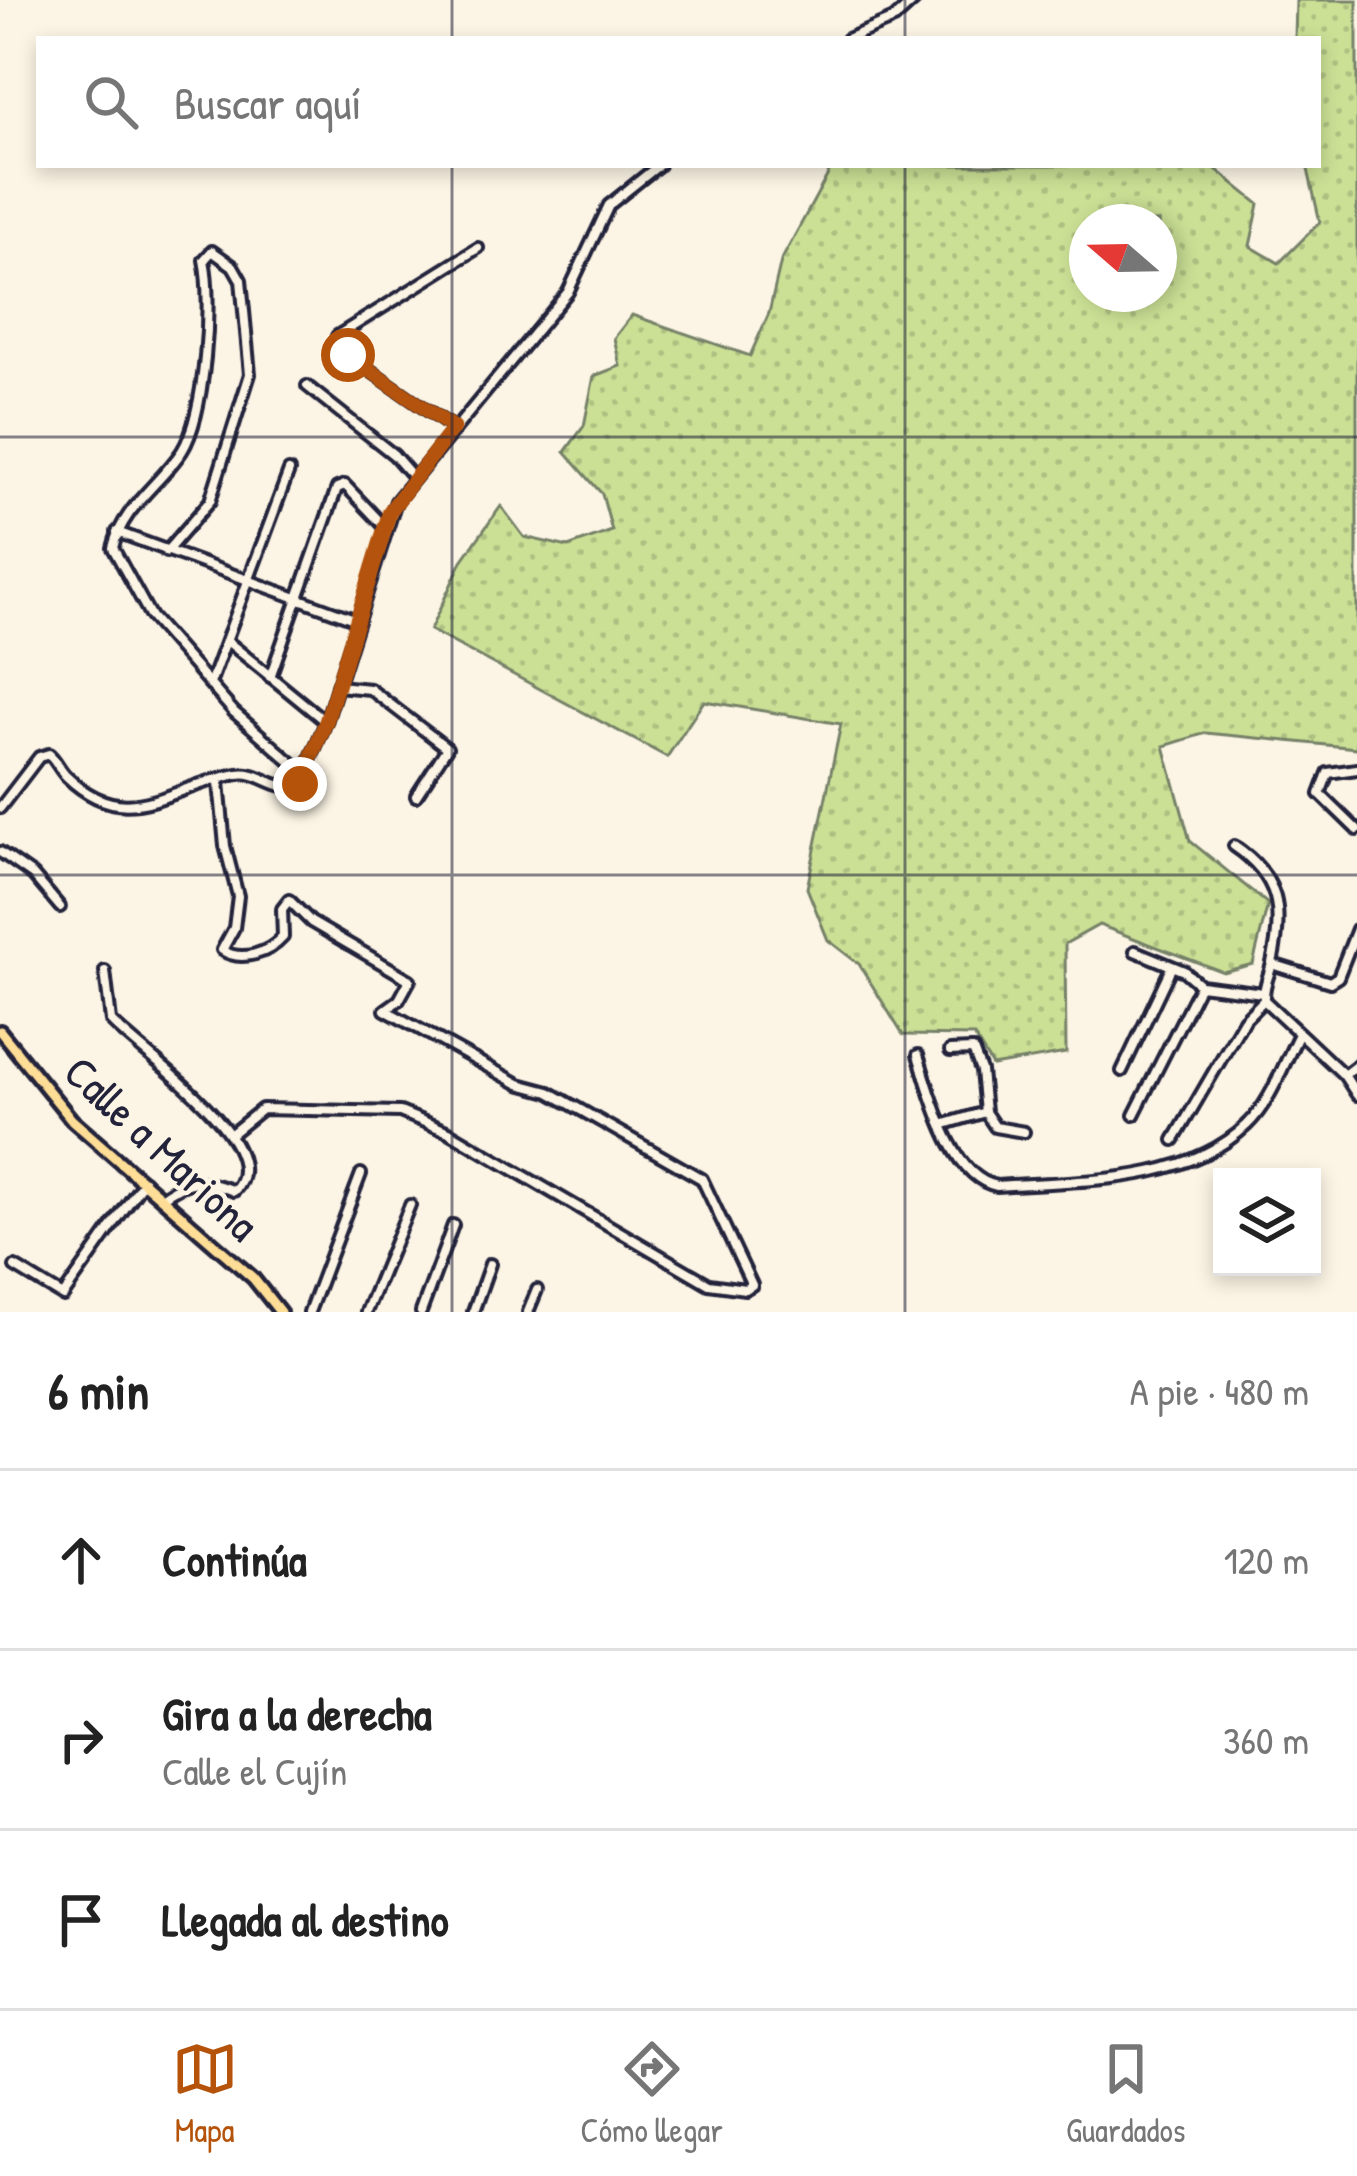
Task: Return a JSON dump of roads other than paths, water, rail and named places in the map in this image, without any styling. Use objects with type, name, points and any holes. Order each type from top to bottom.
[{"type":"main road","name":"Calle a Mariona","points":[[0,1031],[71,1120],[253,1278],[280,1312]]},
{"type":"street","points":[[854,36],[894,19],[916,0]]},
{"type":"street","points":[[2,803],[44,754],[54,758],[63,774],[115,808],[244,773],[290,788],[306,775],[390,511],[568,292],[609,205],[655,168]]},
{"type":"street","points":[[453,428],[348,355],[337,336],[478,248]]},
{"type":"street","points":[[166,552],[210,501],[250,374],[242,280],[233,266],[212,251],[204,260],[208,298],[193,427],[184,448],[117,532],[116,559],[152,617],[254,732],[306,775]]},
{"type":"street","points":[[307,386],[394,455],[414,478]]},
{"type":"street","points":[[210,682],[290,471]]},
{"type":"street","points":[[270,677],[340,484],[386,528]]},
{"type":"street","points":[[117,532],[354,619]]},
{"type":"street","points":[[227,641],[326,722]]},
{"type":"street","points":[[337,686],[370,689],[447,748],[416,796]]},
{"type":"street","points":[[1357,769],[1328,773],[1320,794],[1357,830]]},
{"type":"street","points":[[219,782],[225,846],[238,896],[234,928],[223,950],[238,957],[272,949],[283,937],[282,909],[289,900],[310,922],[410,980],[400,1000],[385,1010],[520,1084],[549,1092],[702,1179],[752,1285],[709,1284],[449,1132],[400,1112],[262,1108],[231,1134]]},
{"type":"street","points":[[1174,1140],[1244,1019],[1264,996],[1272,964],[1274,887],[1264,869],[1234,846]]},
{"type":"street","points":[[0,852],[33,875],[60,908]]},
{"type":"street","points":[[1272,964],[1330,982],[1346,962],[1357,928]]},
{"type":"street","points":[[1135,951],[1200,985],[1264,996],[1298,1036],[1344,1075],[1357,1095]]},
{"type":"street","points":[[1122,1071],[1171,968]]},
{"type":"street","points":[[105,971],[111,1021],[182,1082],[231,1134],[246,1164],[234,1191],[203,1180],[185,1181],[163,1197]]},
{"type":"street","points":[[1134,1115],[1200,985]]},
{"type":"street","points":[[918,1054],[964,1165],[986,1184],[997,1186],[1177,1167],[1226,1142],[1250,1123],[1298,1036]]},
{"type":"street","points":[[950,1051],[973,1049],[985,1112],[995,1127],[1024,1132]]},
{"type":"street","points":[[1344,1075],[1357,1065]]},
{"type":"street","points":[[945,1124],[985,1112]]},
{"type":"street","points":[[309,1312],[361,1174]]},
{"type":"street","points":[[16,1267],[63,1296],[144,1181]]},
{"type":"street","points":[[366,1312],[410,1204]]},
{"type":"street","points":[[421,1312],[454,1225]]},
{"type":"street","points":[[473,1312],[490,1264]]},
{"type":"street","points":[[528,1312],[536,1290]]}]
